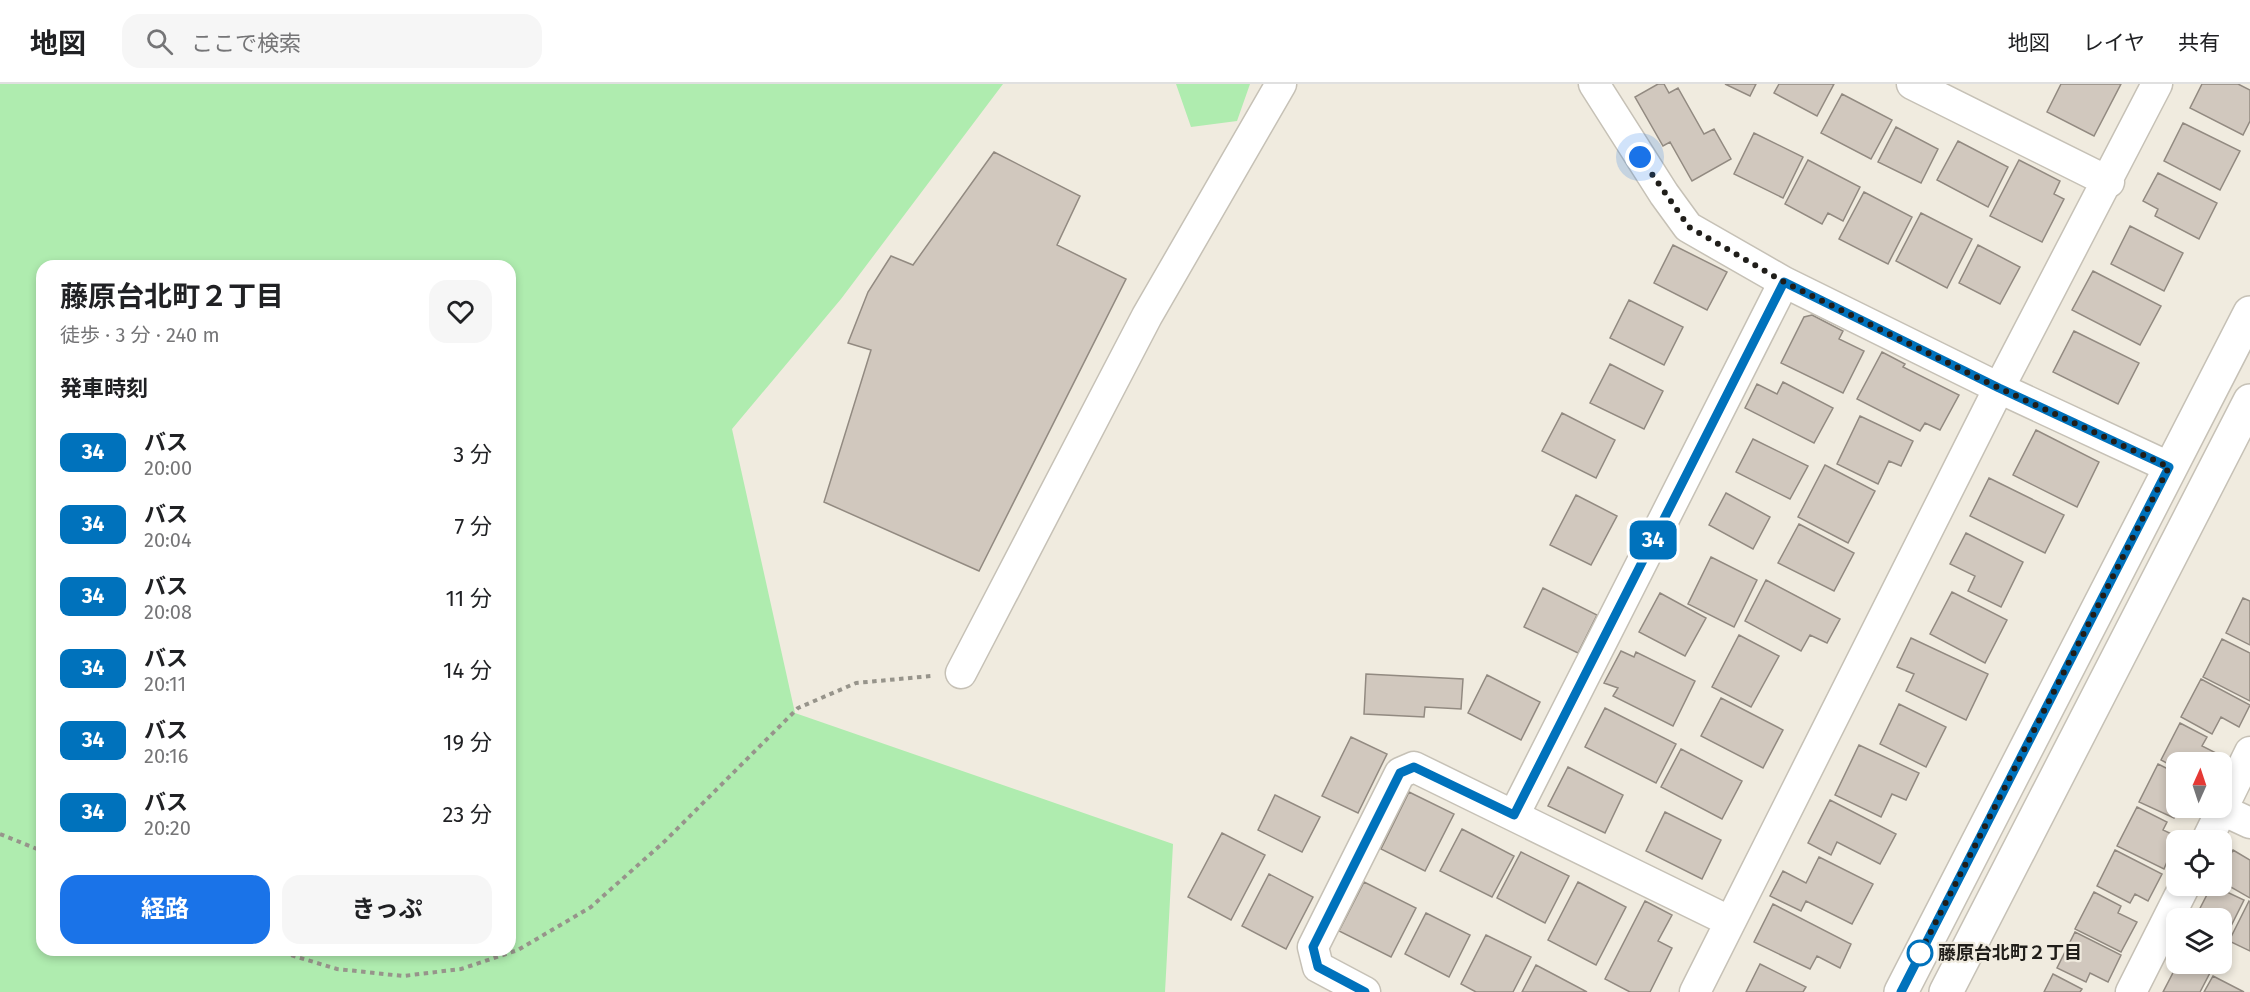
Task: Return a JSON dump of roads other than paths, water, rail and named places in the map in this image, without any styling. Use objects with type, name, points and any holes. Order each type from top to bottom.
[{"type":"street","points":[[961,673],[1147,316],[1281,84]]},
{"type":"street","points":[[1594,84],[1664,194],[1689,227],[1784,282],[1999,388],[2169,467]]},
{"type":"street","points":[[1912,84],[2109,182]]},
{"type":"street","points":[[1695,992],[1999,388],[2109,182],[2157,84]]},
{"type":"street","points":[[1514,815],[1784,282]]},
{"type":"street","points":[[1901,992],[2250,313]]},
{"type":"street","points":[[1946,992],[2250,401]]},
{"type":"street","points":[[2232,789],[2250,752]]},
{"type":"street","points":[[1365,992],[1318,967],[1313,947],[1400,773],[1414,767],[1729,921]]},
{"type":"street","points":[[2232,815],[2250,823]]},
{"type":"street","points":[[2131,992],[2179,896]]},
{"type":"place","name":"藤原台北町２丁目","points":[[1920,953]]}]
